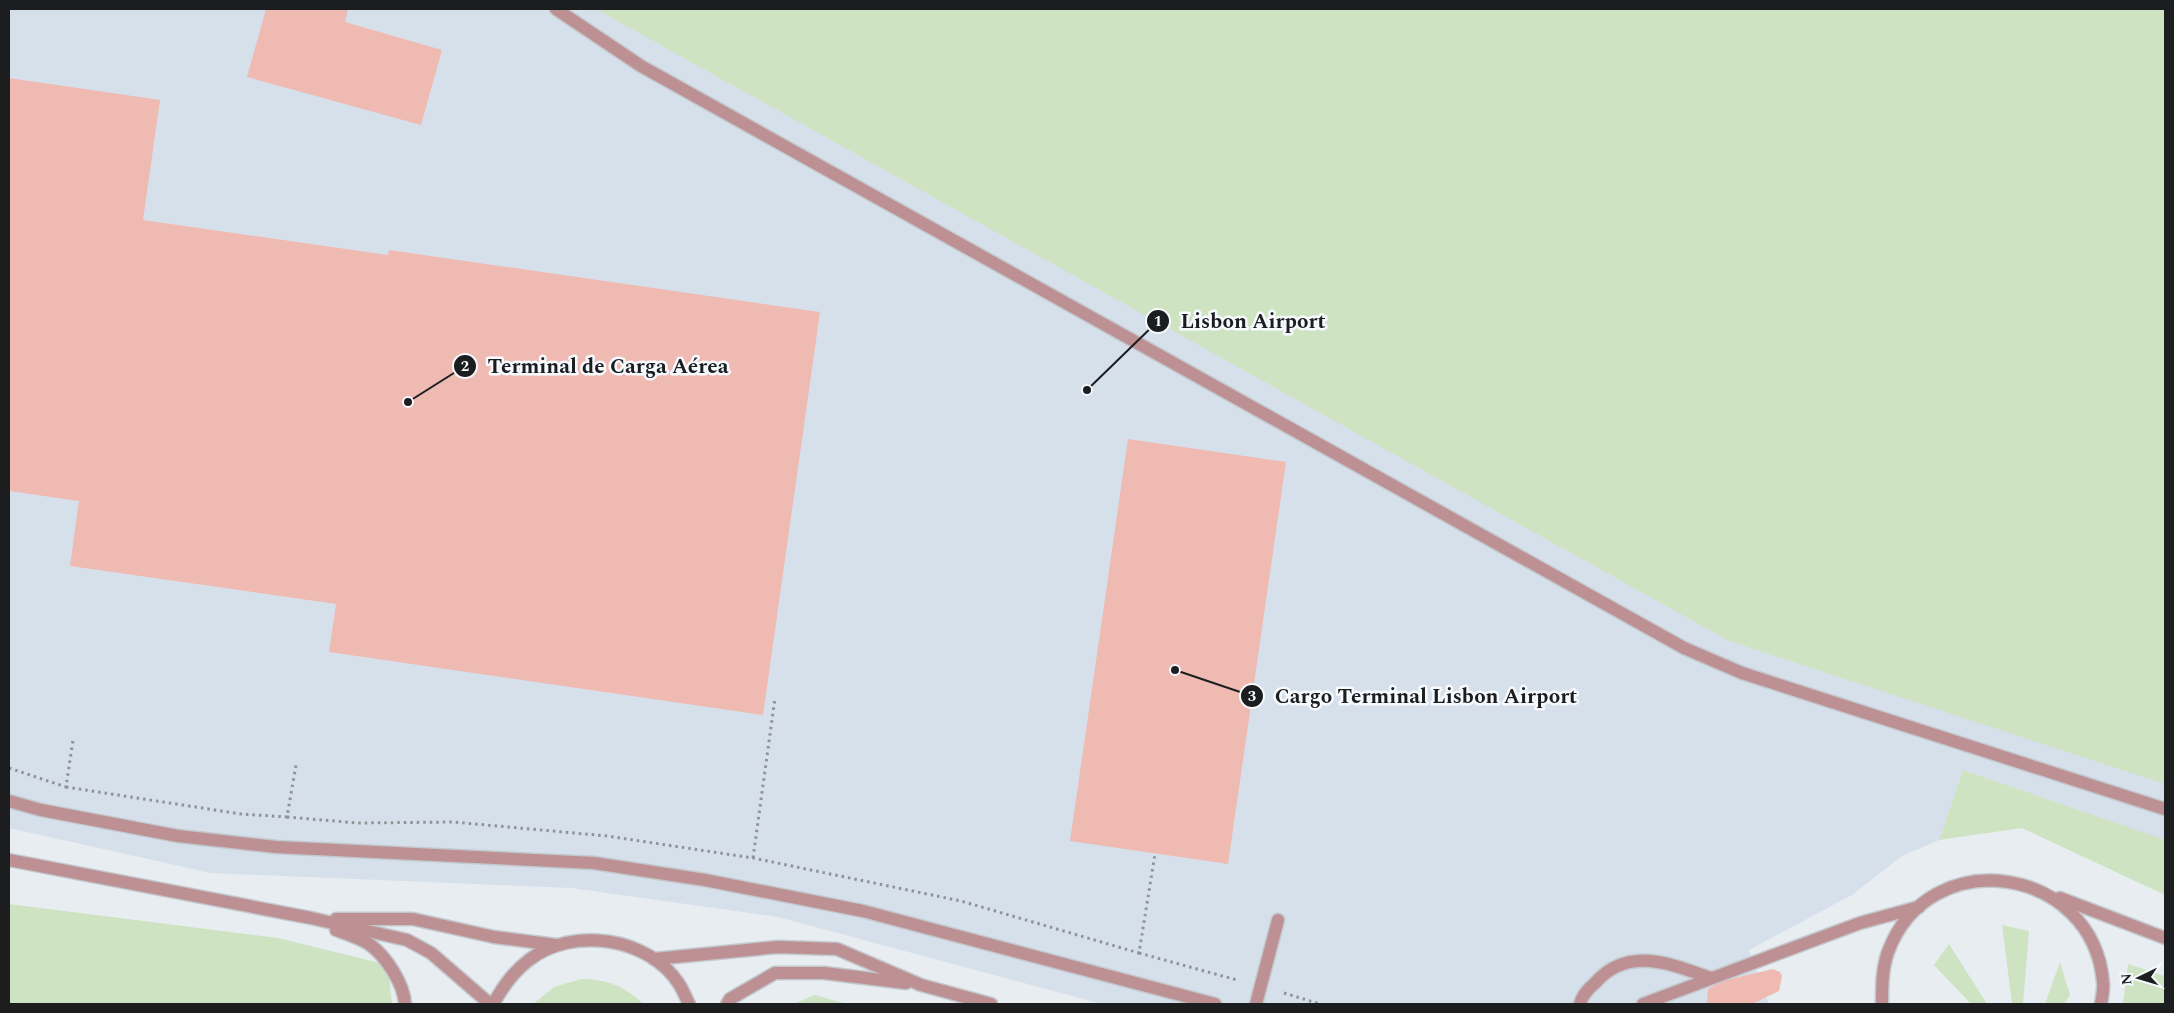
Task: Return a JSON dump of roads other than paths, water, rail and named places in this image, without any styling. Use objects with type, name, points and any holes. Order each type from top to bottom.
[{"type":"street","points":[[556,9],[641,66],[1684,648],[1742,673],[2165,809]]},
{"type":"street","points":[[9,801],[41,810],[178,836],[276,846],[594,863],[705,880],[863,911],[1215,1004]]},
{"type":"street","points":[[9,860],[311,918],[407,940],[431,953],[491,1004],[508,980],[529,959],[557,945],[590,939],[624,943],[654,959],[678,982],[689,1004]]},
{"type":"street","points":[[1882,1004],[1882,979],[1888,952],[1901,927],[1919,907],[1941,892],[1966,882],[1992,879],[2019,882],[2165,938]]},
{"type":"street","points":[[2044,892],[2074,914],[2094,946],[2103,982],[2101,1004]]},
{"type":"street","points":[[1643,1004],[1860,923],[1919,907]]},
{"type":"street","points":[[311,918],[413,919],[494,937],[557,945]]},
{"type":"street","points":[[311,918],[370,945],[396,973],[405,1004]]},
{"type":"street","points":[[1256,1004],[1278,920]]},
{"type":"street","points":[[654,959],[778,948],[837,949],[921,985],[991,1004]]},
{"type":"street","points":[[1580,1004],[1581,998],[1603,973],[1635,959],[1670,963],[1711,978]]},
{"type":"street","points":[[727,1004],[730,999],[776,972],[824,973],[921,985]]},
{"type":"place","name":"Lisbon Airport","points":[[1087,390]]},
{"type":"place","name":"Terminal de Carga Aérea","points":[[408,402]]},
{"type":"place","name":"Cargo Terminal Lisbon Airport","points":[[1175,670]]}]
